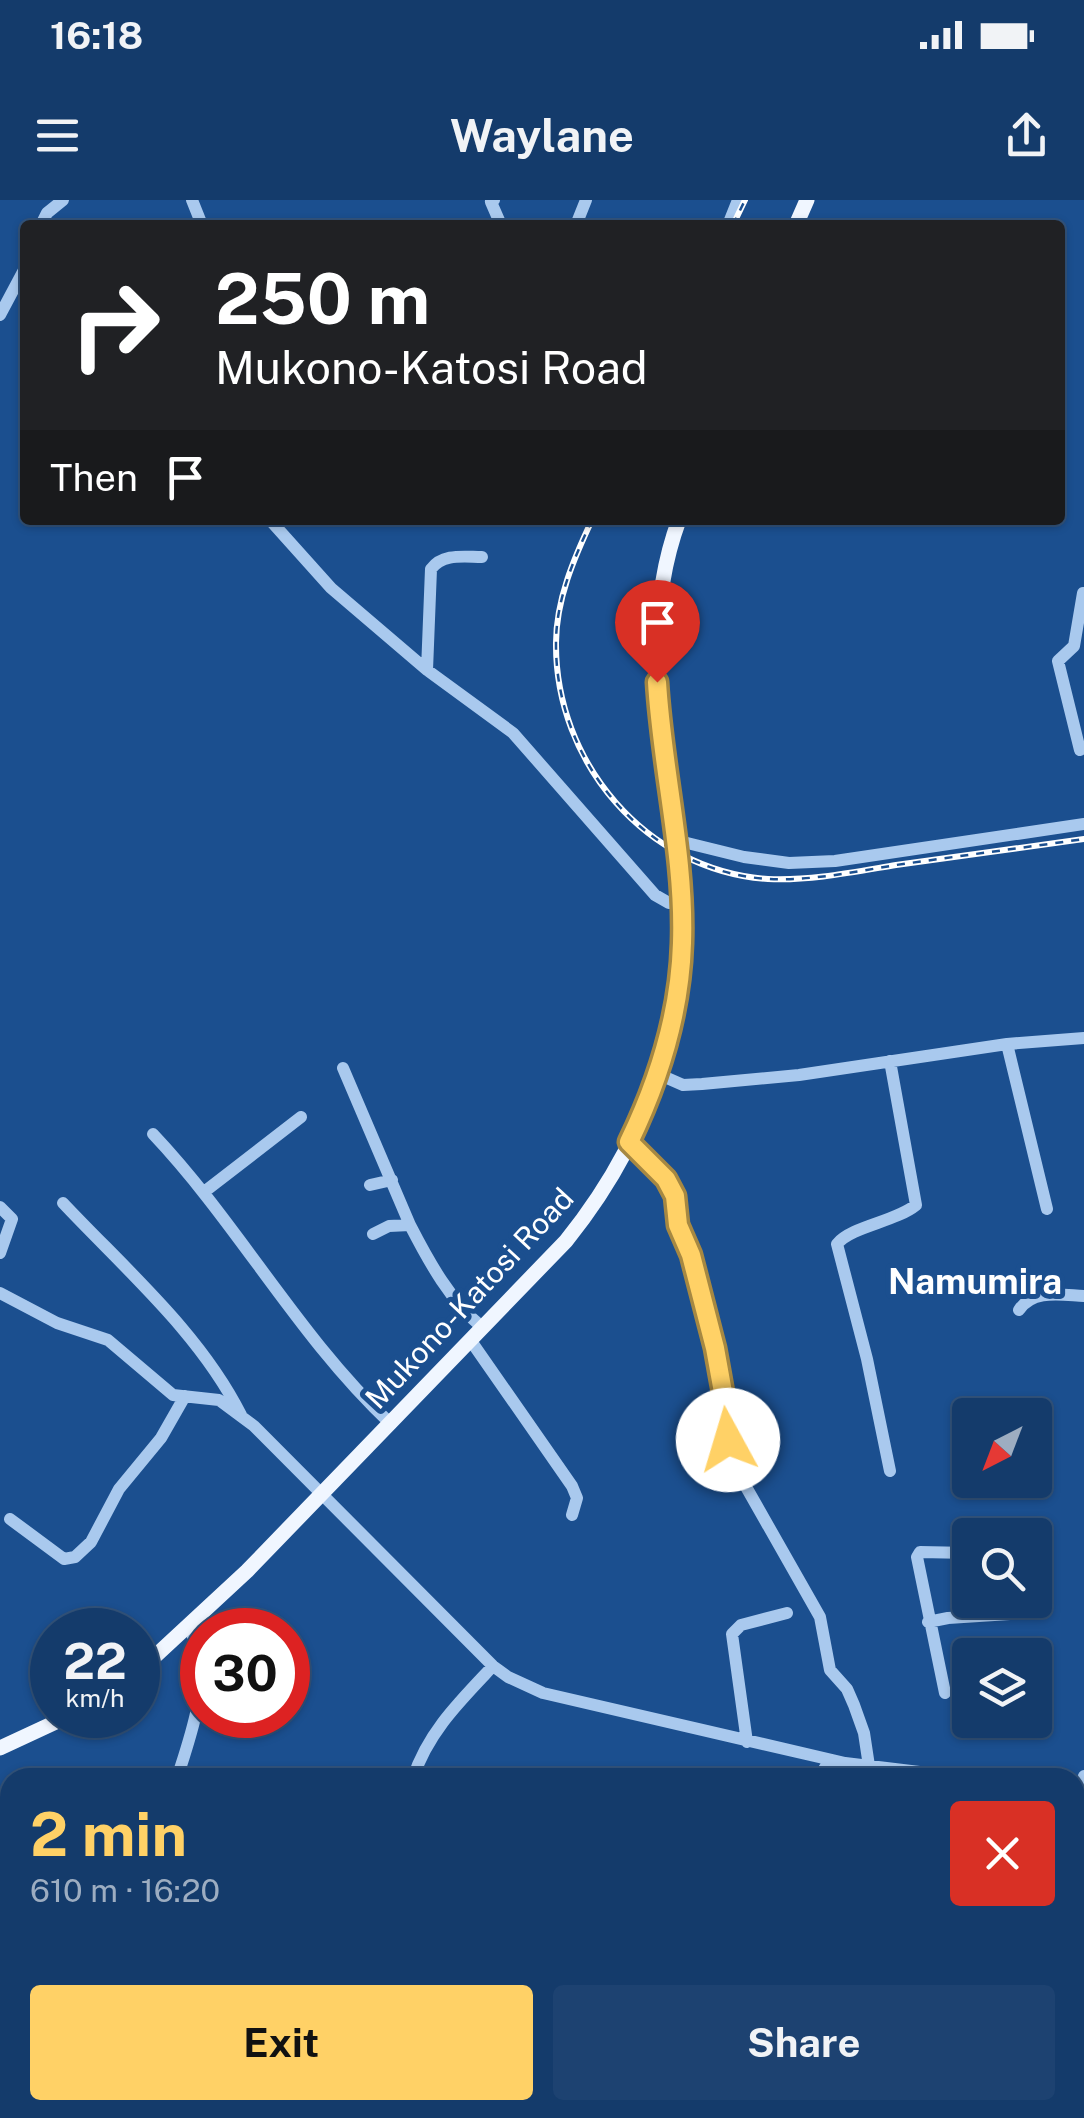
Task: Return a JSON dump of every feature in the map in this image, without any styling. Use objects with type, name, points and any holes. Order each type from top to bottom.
[{"type":"main road","name":"Mukono-Katosi Road","points":[[207,1608],[391,1424],[589,1212],[629,1142],[658,1074],[680,974],[680,902],[657,682],[663,579],[679,525]]},
{"type":"main road","name":"Mukono-Katosi Road","points":[[160,1652],[180,1634]]},
{"type":"main road","points":[[0,1748],[30,1734]]},
{"type":"street","points":[[44,220],[63,200]]},
{"type":"street","points":[[0,315],[20,277]]},
{"type":"street","points":[[274,525],[331,588],[427,670],[514,733],[654,895],[669,903],[680,902]]},
{"type":"street","points":[[427,670],[432,569],[437,561],[448,558],[482,556]]},
{"type":"street","points":[[1080,750],[1058,661],[1074,646],[1083,593]]},
{"type":"street","points":[[675,840],[744,857],[789,863],[835,861],[1084,824]]},
{"type":"street","points":[[658,1074],[683,1085],[702,1084],[799,1075],[1007,1044],[1084,1038]]},
{"type":"street","points":[[1007,1044],[1047,1209]]},
{"type":"street","points":[[890,1061],[916,1205],[842,1238],[837,1244],[867,1359],[890,1471]]},
{"type":"street","points":[[342,1068],[410,1225],[440,1278],[469,1317],[483,1328]]},
{"type":"street","points":[[204,1192],[301,1117]]},
{"type":"street","points":[[153,1134],[204,1192],[340,1371],[391,1424]]},
{"type":"street","points":[[629,1142],[672,1186],[678,1225],[691,1255],[715,1348],[728,1440],[738,1471],[820,1617],[830,1670],[854,1704],[869,1766]]},
{"type":"street","points":[[370,1185],[392,1180]]},
{"type":"street","points":[[62,1203],[202,1353],[229,1391],[242,1418]]},
{"type":"street","points":[[0,1207],[12,1219],[0,1253]]},
{"type":"street","points":[[373,1234],[389,1226],[410,1225]]},
{"type":"street","points":[[0,1293],[57,1323],[108,1340],[173,1394],[219,1400],[322,1493],[508,1677],[543,1693],[747,1742],[886,1768]]},
{"type":"street","points":[[1019,1310],[1027,1299],[1038,1296],[1084,1296]]},
{"type":"street","points":[[471,1341],[572,1486],[577,1498],[572,1516]]},
{"type":"street","points":[[10,1518],[64,1559],[81,1553],[119,1490],[161,1438],[185,1396]]},
{"type":"street","points":[[946,1693],[917,1557],[920,1552],[952,1553]]},
{"type":"street","points":[[747,1742],[732,1634],[741,1625],[786,1614]]},
{"type":"street","points":[[928,1622],[952,1618]]},
{"type":"street","points":[[415,1768],[438,1727],[493,1666]]},
{"type":"street","points":[[180,1768],[190,1738]]},
{"type":"street","points":[[825,1768],[830,1760]]},
{"type":"railway","points":[[735,220],[745,200]]},
{"type":"railway","points":[[590,525],[559,611],[556,643],[560,687],[572,729],[590,768],[616,803],[647,832],[683,855],[724,871],[784,879],[1084,839]]},
{"type":"district","name":"Namumira","points":[[975,1281]]},
{"type":"route","points":[[657,682],[679,879],[680,974],[658,1074],[629,1142],[672,1186],[678,1225],[691,1255],[715,1348],[728,1440]]}]
